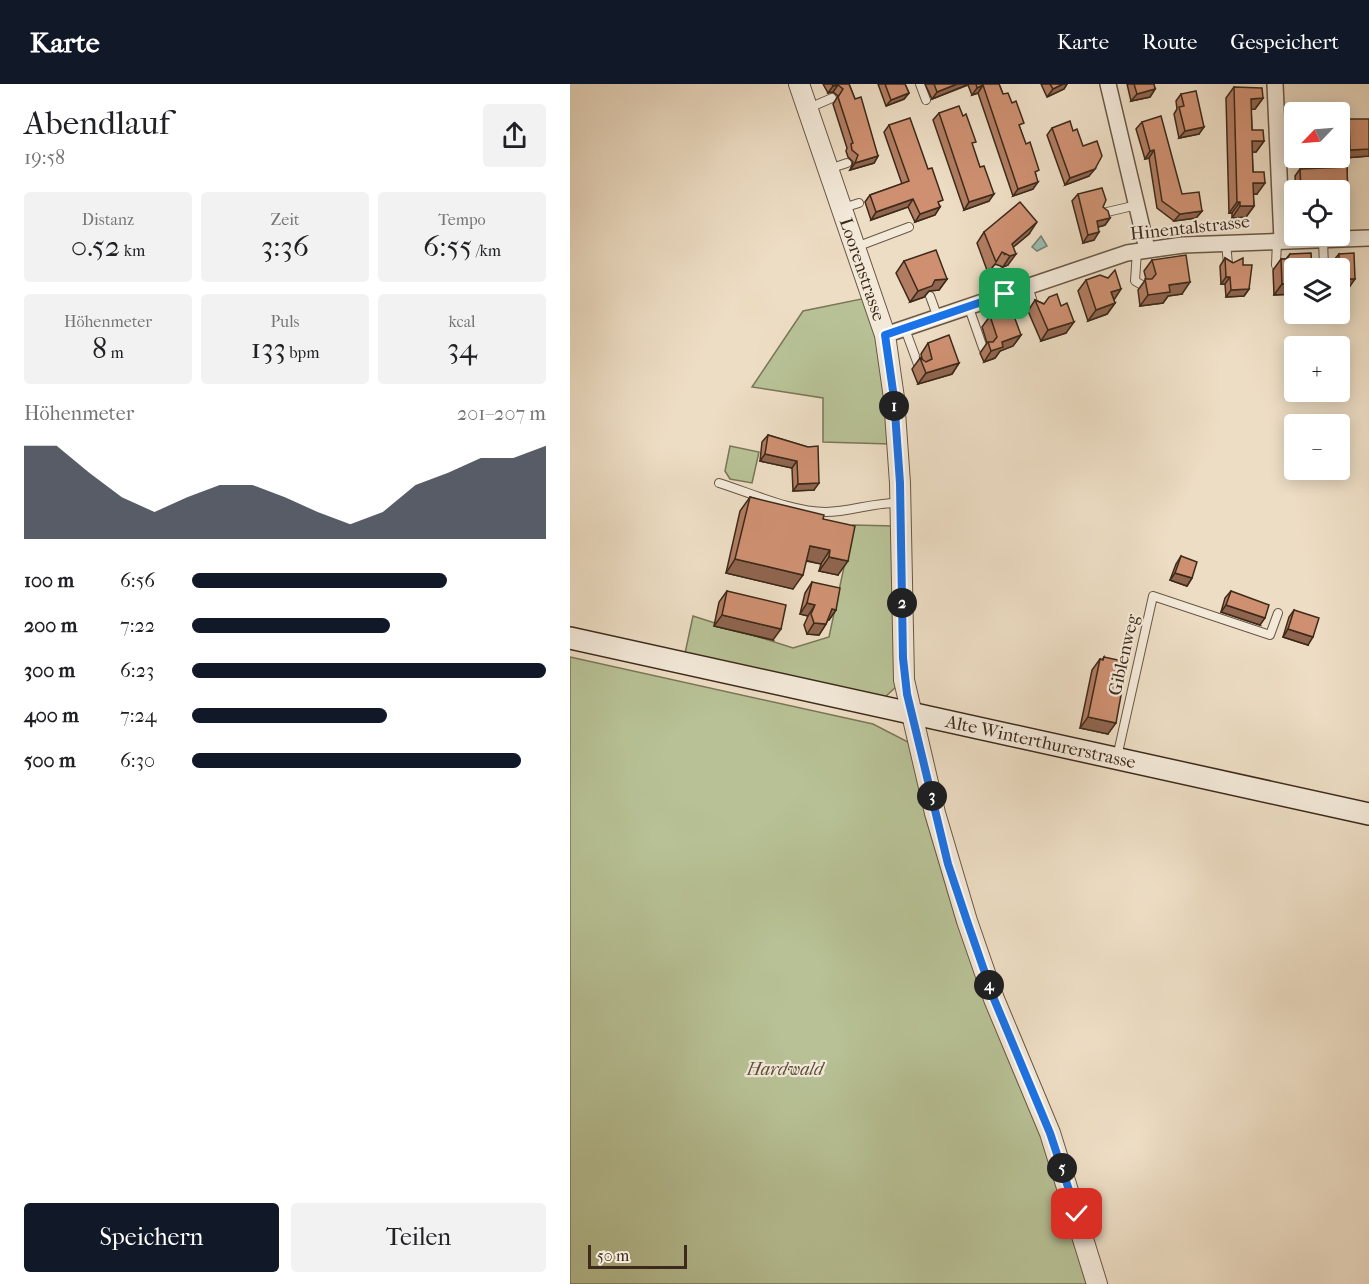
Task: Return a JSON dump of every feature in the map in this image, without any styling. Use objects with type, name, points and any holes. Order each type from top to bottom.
[{"type":"main road","name":"Alte Winterthurerstrasse","points":[[570,638],[1369,814]]},
{"type":"street","name":"Loorenstrasse","points":[[799,84],[828,170],[850,206],[856,247],[885,335],[894,398],[900,503],[903,658],[912,712],[948,864],[994,999],[1050,1133],[1097,1284]]},
{"type":"street","points":[[1108,84],[1137,205],[1142,250]]},
{"type":"street","points":[[1275,84],[1280,240]]},
{"type":"street","name":"Hinentalstrasse","points":[[1350,238],[1368,238]]},
{"type":"street","name":"Hinentalstrasse","points":[[885,335],[1142,250],[1284,240]]},
{"type":"lane","points":[[920,84],[926,100]]},
{"type":"lane","points":[[807,109],[832,98]]},
{"type":"lane","points":[[828,170],[847,164]]},
{"type":"lane","points":[[1103,213],[1137,205]]},
{"type":"lane","points":[[856,247],[909,228]]},
{"type":"lane","points":[[1276,265],[1280,240]]},
{"type":"lane","points":[[1226,243],[1228,264]]},
{"type":"lane","points":[[1142,250],[1135,280],[1142,285]]},
{"type":"lane","points":[[997,269],[1005,294]]},
{"type":"lane","points":[[1028,286],[1035,309]]},
{"type":"lane","points":[[930,296],[938,318]]},
{"type":"lane","points":[[969,308],[983,348]]},
{"type":"lane","points":[[905,329],[919,367]]},
{"type":"lane","points":[[719,483],[777,503],[825,512],[879,502],[900,503]]},
{"type":"lane","name":"Giblenweg","points":[[1116,759],[1153,596],[1270,635],[1278,613]]},
{"type":"green space","points":[[866,298],[878,338],[890,444],[823,442],[823,398],[752,387],[803,311]]},
{"type":"green space","points":[[730,446],[759,452],[752,483],[730,479],[725,471]]},
{"type":"green space","points":[[853,525],[894,526],[897,686],[885,697],[684,658],[693,616],[793,648],[829,637]]},
{"type":"green space","name":"Hardwald","points":[[570,657],[873,724],[908,742],[1045,1139],[1090,1284],[570,1284]]},
{"type":"water","points":[[1041,236],[1047,246],[1037,251],[1032,247]]},
{"type":"building","points":[[832,84],[849,84],[855,99],[861,97],[878,156],[855,163],[858,155],[852,150],[851,144],[853,143],[838,97],[843,89]]},
{"type":"building","points":[[885,84],[905,84],[909,93],[891,100]]},
{"type":"building","points":[[934,84],[957,84],[937,92]]},
{"type":"building","points":[[976,84],[999,84],[1003,94],[1008,93],[1012,103],[1016,101],[1024,123],[1019,125],[1026,144],[1030,142],[1039,170],[1035,172],[1038,182],[1018,189],[983,85],[977,88]]},
{"type":"building","points":[[1050,84],[1063,84],[1053,89]]},
{"type":"building","points":[[1134,84],[1154,84],[1155,89],[1137,94]]},
{"type":"building","points":[[1234,87],[1262,88],[1263,98],[1251,99],[1252,130],[1263,130],[1264,141],[1252,141],[1253,172],[1264,172],[1265,183],[1253,183],[1254,206],[1240,206],[1240,202],[1237,202]]},
{"type":"building","points":[[1196,91],[1204,127],[1185,131],[1179,107],[1184,106],[1181,94]]},
{"type":"building","points":[[959,106],[963,116],[966,114],[976,142],[972,143],[980,167],[984,166],[994,194],[969,202],[939,113]]},
{"type":"building","points":[[1161,116],[1182,194],[1199,192],[1202,211],[1180,214],[1162,201],[1154,150],[1150,151],[1142,122]]},
{"type":"building","points":[[910,118],[928,169],[932,168],[943,200],[938,202],[940,207],[920,214],[913,199],[876,212],[870,195],[909,181],[889,125]]},
{"type":"building","points":[[1350,119],[1369,119],[1369,149],[1350,150]]},
{"type":"building","points":[[1070,121],[1073,131],[1077,129],[1083,146],[1097,141],[1102,156],[1095,169],[1070,178],[1052,128]]},
{"type":"building","points":[[1347,168],[1347,180],[1301,180],[1300,169]]},
{"type":"building","points":[[1102,188],[1106,200],[1103,207],[1108,211],[1110,218],[1097,221],[1099,232],[1088,235],[1078,194]]},
{"type":"building","points":[[1020,202],[1037,222],[1012,244],[1016,254],[1010,256],[1002,252],[996,262],[984,232]]},
{"type":"building","points":[[936,250],[947,279],[935,280],[932,286],[918,291],[904,261]]},
{"type":"building","points":[[1311,253],[1311,258],[1288,258],[1290,254]]},
{"type":"building","points":[[1354,253],[1355,279],[1350,279],[1350,258],[1339,258],[1339,254]]},
{"type":"building","points":[[1186,255],[1190,282],[1169,285],[1170,292],[1148,295],[1145,279],[1152,279],[1156,274],[1152,260]]},
{"type":"building","points":[[1225,258],[1233,263],[1243,258],[1243,265],[1252,265],[1249,289],[1231,290],[1230,277],[1226,277]]},
{"type":"building","points":[[1281,259],[1284,259],[1284,284],[1282,284]]},
{"type":"building","points":[[1115,270],[1121,289],[1111,292],[1115,303],[1096,310],[1086,280],[1100,275],[1108,278]]},
{"type":"building","points":[[1057,294],[1061,306],[1067,303],[1074,322],[1048,330],[1035,300],[1044,304],[1049,297]]},
{"type":"building","points":[[1011,308],[1021,335],[1002,342],[1003,347],[991,351],[988,342],[993,342],[997,337],[990,316]]},
{"type":"building","points":[[949,335],[959,363],[926,373],[920,358],[926,362],[932,359],[928,343]]},
{"type":"building","points":[[768,435],[808,447],[818,446],[819,483],[798,484],[797,461],[765,454]]},
{"type":"building","points":[[750,497],[824,515],[823,519],[855,526],[848,561],[829,557],[830,550],[810,546],[803,575],[735,559]]},
{"type":"building","points":[[1181,556],[1197,562],[1192,578],[1175,573]]},
{"type":"building","points":[[812,582],[840,588],[836,610],[832,609],[826,624],[814,623],[811,614],[815,605],[807,603]]},
{"type":"building","points":[[727,591],[786,605],[781,629],[722,615]]},
{"type":"building","points":[[1231,591],[1269,605],[1265,618],[1226,605]]},
{"type":"building","points":[[1294,610],[1319,618],[1313,637],[1288,629]]},
{"type":"building","points":[[1104,657],[1127,662],[1116,723],[1088,717],[1100,659],[1103,660]]},
{"type":"route","points":[[1005,294],[885,335],[894,398],[900,483],[904,680],[948,864],[994,999],[1050,1133],[1077,1214]]}]
